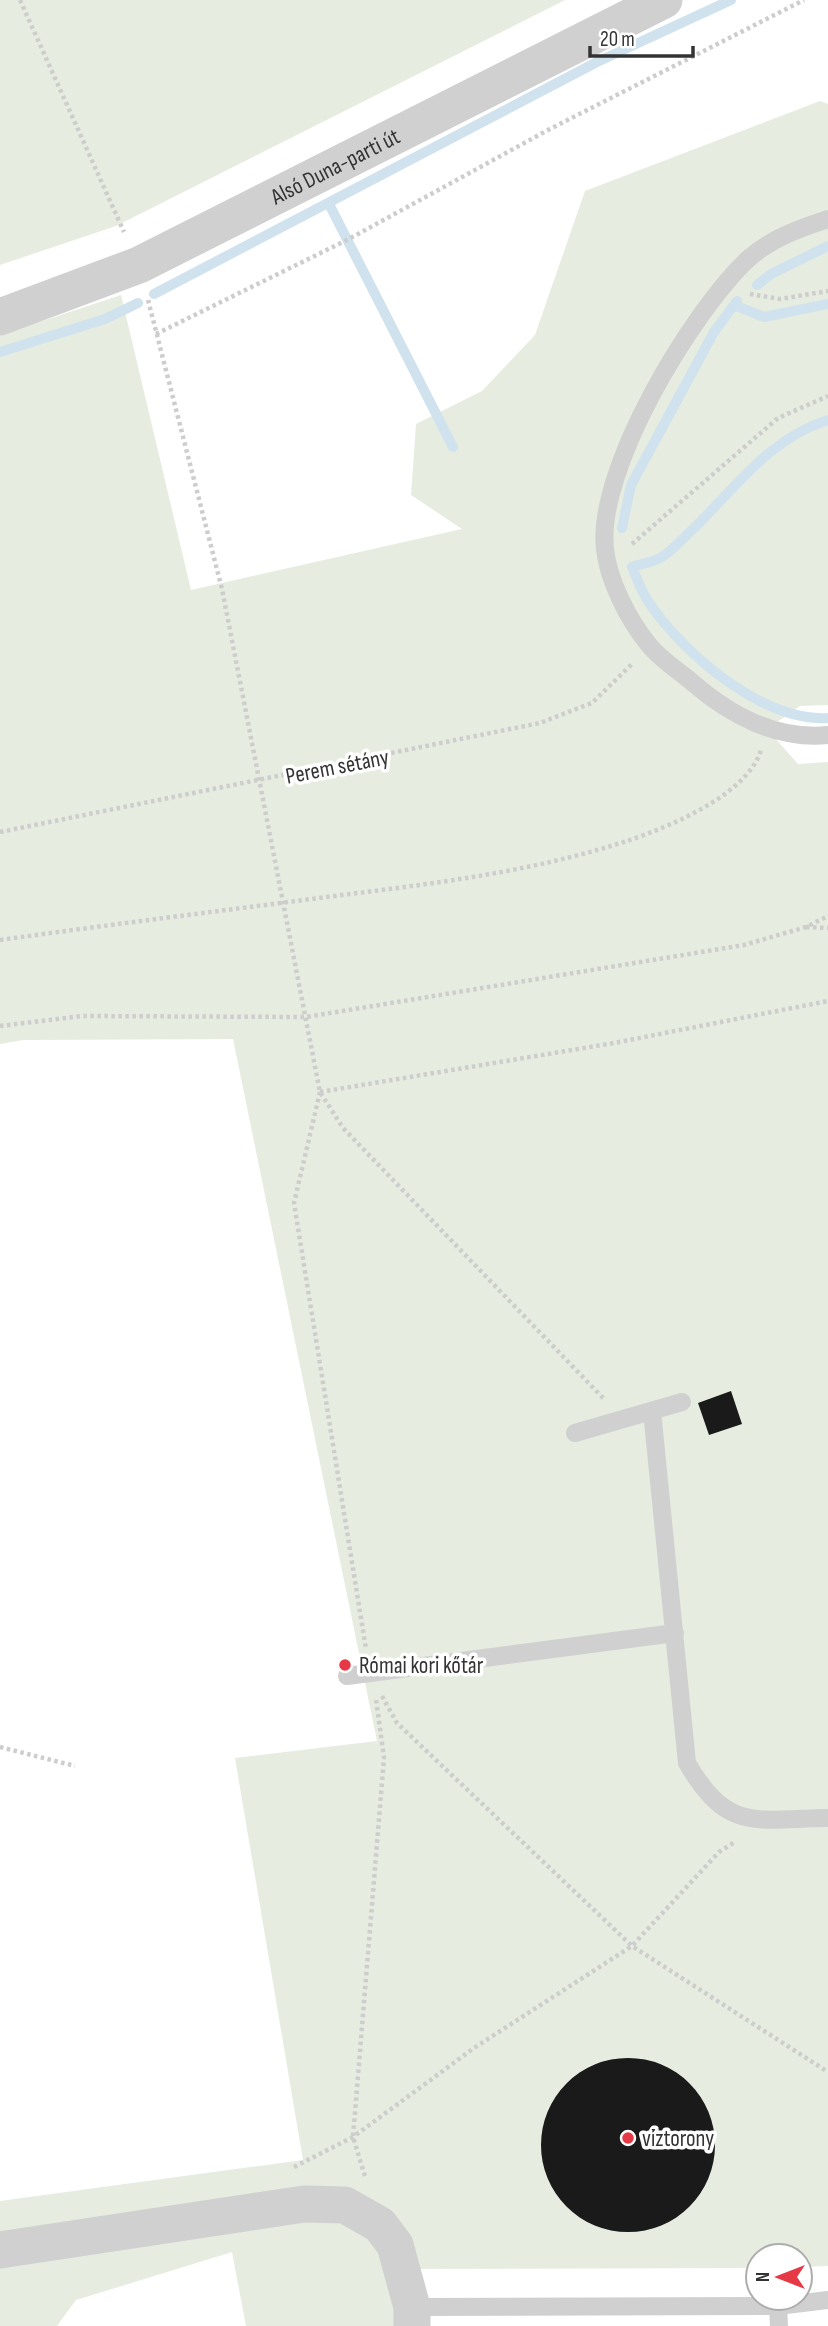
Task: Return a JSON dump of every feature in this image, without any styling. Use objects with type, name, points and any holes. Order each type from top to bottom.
[{"type":"street","name":"Alsó Duna-parti út","points":[[0,317],[139,265],[664,0]]},
{"type":"street","points":[[0,2250],[304,2204],[345,2204],[380,2225],[395,2245],[412,2316]]},
{"type":"lane","points":[[828,219],[766,245],[725,283],[680,349],[628,443],[610,491],[604,525],[605,551],[622,599],[649,646],[701,690],[749,722],[767,729],[828,735]]},
{"type":"lane","points":[[575,1433],[682,1402]]},
{"type":"lane","points":[[652,1411],[687,1763],[704,1792],[717,1804],[736,1815],[771,1819],[828,1818]]},
{"type":"lane","points":[[347,1676],[675,1633]]},
{"type":"lane","points":[[412,2316],[744,2307]]},
{"type":"path","points":[[20,0],[139,265],[222,589],[320,1092],[343,1128],[624,1419]]},
{"type":"path","points":[[156,334],[347,240],[548,130],[804,0]]},
{"type":"path","points":[[725,283],[762,299],[780,299],[828,291]]},
{"type":"path","points":[[605,551],[633,544],[778,418],[828,396]]},
{"type":"path","name":"Perem sétány","points":[[0,832],[540,723],[592,703],[649,646]]},
{"type":"path","points":[[0,940],[439,883],[548,862],[632,839],[692,815],[733,787],[758,760],[767,729]]},
{"type":"path","points":[[0,1026],[82,1016],[306,1017],[744,945],[806,927],[828,916]]},
{"type":"path","points":[[806,927],[828,928]]},
{"type":"path","points":[[320,1092],[614,1043],[828,1001]]},
{"type":"path","points":[[370,1673],[397,1723],[632,1946],[828,2072]]},
{"type":"path","points":[[0,1747],[75,1766]]},
{"type":"path","points":[[286,2170],[311,2161],[353,2137],[474,2048],[632,1946],[719,1852],[771,1819]]},
{"type":"shaded area","points":[[0,0],[565,0],[116,226],[0,265]]},
{"type":"shaded area","points":[[820,101],[828,104],[828,705],[800,706],[767,729],[798,764],[828,762],[828,2266],[814,2266],[814,2242],[744,2242],[744,2268],[401,2269],[399,2326],[246,2326],[232,2252],[76,2300],[57,2326],[0,2326],[0,2201],[303,2160],[235,1758],[377,1741],[233,1039],[23,1040],[0,1044],[0,335],[121,295],[191,590],[462,529],[411,495],[416,424],[482,391],[535,335],[585,191]]},
{"type":"building","points":[[731,1391],[742,1424],[709,1435],[698,1403]]},
{"type":"building","name":"víztorony","points":[[628,2058],[661,2065],[689,2084],[708,2112],[715,2145],[708,2178],[689,2206],[661,2225],[628,2232],[595,2225],[567,2206],[548,2178],[541,2145],[548,2112],[567,2084],[595,2065]]},
{"type":"waterway","points":[[154,294],[597,62],[731,0]]},
{"type":"waterway","points":[[329,204],[453,447]]},
{"type":"waterway","points":[[757,285],[771,274],[828,246]]},
{"type":"waterway","points":[[622,528],[631,485],[714,332],[737,301]]},
{"type":"waterway","points":[[0,352],[105,319],[138,303]]},
{"type":"waterway","points":[[734,305],[764,317],[828,304]]},
{"type":"waterway","points":[[828,420],[807,428],[770,452],[667,554],[632,567],[646,597],[663,621],[681,642],[726,680],[777,709],[803,716],[828,718]]},
{"type":"place","name":"Római kori kőtár","points":[[345,1665]]},
{"type":"place","name":"víztorony","points":[[628,2138]]}]
